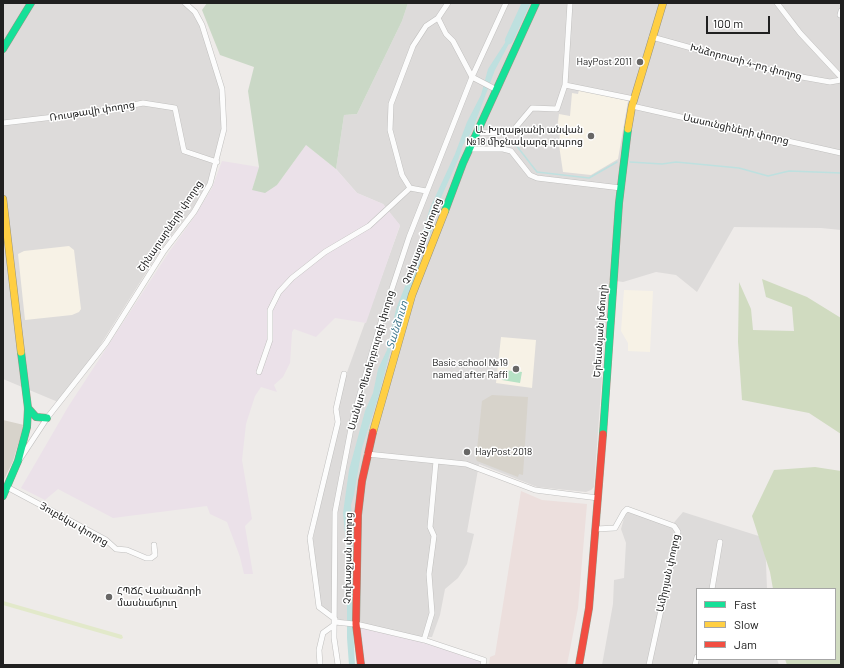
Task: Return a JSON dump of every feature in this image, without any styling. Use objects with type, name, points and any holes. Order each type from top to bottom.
[{"type":"main road","points":[[3,49],[31,3]]},
{"type":"main road","name":"Չուխաջյան փողոց","points":[[361,665],[355,624],[358,515],[367,454],[385,384],[412,295],[469,149],[494,88],[536,3]]},
{"type":"main road","name":"Երեւանյան խճուղի","points":[[578,665],[589,608],[596,529],[620,188],[633,102],[663,3]]},
{"type":"main road","points":[[3,199],[4,218],[28,408],[27,426],[18,461],[3,496]]},
{"type":"main road","points":[[28,408],[36,417],[47,418]]},
{"type":"street","name":"Շինարարների փողոց","points":[[18,461],[47,418],[106,343],[164,251],[194,212],[210,184],[217,162],[224,129],[222,89],[202,25],[195,12],[185,3]]},
{"type":"street","points":[[426,191],[410,188],[402,175],[393,147],[390,130],[391,104],[413,46],[426,26],[438,18],[448,3]]},
{"type":"street","name":"Սանկտ-Պետերբուրգի փողոց","points":[[338,665],[334,638],[335,512],[353,418],[380,325],[408,237],[472,77],[506,3]]},
{"type":"street","points":[[476,133],[514,132],[532,108],[557,108],[565,85],[570,3]]},
{"type":"street","points":[[777,3],[800,33],[841,79]]},
{"type":"street","points":[[438,18],[446,34],[453,41],[472,77],[494,88]]},
{"type":"street","name":"Խնձորուտի 4-րդ փողոց","points":[[652,37],[785,74],[830,82],[841,79]]},
{"type":"street","name":"Սասունցիների փողոց","points":[[565,85],[841,152]]},
{"type":"street","name":"Ռուսթավի փողոց","points":[[3,123],[105,111],[143,103],[175,108],[184,151],[217,162]]},
{"type":"street","points":[[469,149],[503,149],[511,151],[530,175],[537,178],[620,188]]},
{"type":"street","points":[[259,372],[270,340],[270,310],[279,292],[292,278],[324,252],[369,226],[410,188]]},
{"type":"street","points":[[344,374],[336,409],[338,422],[310,538],[319,607],[335,622],[355,624],[424,640],[484,660],[483,665]]},
{"type":"street","points":[[367,454],[466,464],[535,490],[598,498]]},
{"type":"street","points":[[424,640],[432,613],[429,574],[434,536],[430,527],[436,461]]},
{"type":"street","name":"Յուբեկա փողոց","points":[[7,487],[106,540],[116,549],[127,550],[146,558],[151,558],[155,555],[154,545]]},
{"type":"street","name":"Ամիրյան փողոց","points":[[596,529],[615,528],[624,512],[628,509],[674,526],[678,532],[648,665]]},
{"type":"street","points":[[712,588],[720,542]]},
{"type":"street","points":[[320,665],[318,650],[323,633],[335,622]]},
{"type":"shaded area","points":[[3,3],[182,3],[193,14],[200,25],[220,90],[222,127],[208,183],[191,211],[161,249],[89,363],[58,402],[3,379]]},
{"type":"shaded area","points":[[408,3],[841,3],[841,230],[821,228],[734,227],[697,292],[676,275],[656,272],[623,282],[609,280],[594,487],[586,492],[537,487],[479,464],[467,532],[474,534],[467,564],[458,578],[445,589],[440,615],[432,637],[419,637],[362,623],[359,620],[340,620],[328,613],[322,607],[320,600],[313,539],[346,375],[400,226],[383,204],[357,193],[336,169],[344,115],[357,114],[402,21]]},
{"type":"shaded area","name":"Ա. Խլղաթյանի անվան №18 միջնակարգ դպրոց","points":[[579,90],[628,101],[618,159],[591,175],[563,172],[559,145],[560,131],[557,129],[559,114],[570,116],[572,93],[578,94]]},
{"type":"shaded area","points":[[306,145],[336,169],[357,193],[383,204],[400,225],[366,323],[335,318],[316,337],[294,329],[292,332],[290,363],[283,377],[274,385],[277,392],[261,387],[255,396],[246,424],[242,460],[252,519],[245,526],[253,574],[244,574],[240,557],[227,522],[210,514],[207,506],[113,518],[58,489],[45,500],[21,488],[68,407],[169,252],[195,216],[212,188],[222,161],[259,167],[252,190],[277,185]]},
{"type":"shaded area","points":[[69,246],[74,250],[81,309],[79,312],[72,315],[25,320],[18,254],[24,251]]},
{"type":"shaded area","points":[[624,290],[653,291],[650,352],[628,351],[628,343],[621,331]]},
{"type":"shaded area","name":"Basic school №19 named after Raffi","points":[[501,337],[536,340],[532,388],[496,383]]},
{"type":"shaded area","name":"Basic school №19 named after Raffi","points":[[492,395],[528,397],[523,475],[519,474],[518,477],[477,461],[476,459],[482,401]]},
{"type":"shaded area","points":[[3,420],[24,425],[13,461],[3,482]]},
{"type":"shaded area","points":[[521,491],[542,500],[587,504],[578,608],[567,665],[489,665],[490,657],[495,655]]},
{"type":"shaded area","points":[[626,511],[671,526],[683,512],[765,538],[767,588],[696,588],[696,660],[777,660],[779,665],[602,665],[613,604],[614,580],[624,578],[626,543],[621,529]]},
{"type":"shaded area","points":[[358,627],[424,642],[481,662],[481,665],[363,665]]},
{"type":"green space","points":[[207,3],[408,3],[402,21],[357,114],[344,115],[336,169],[306,145],[277,185],[265,193],[252,190],[259,167],[248,91],[254,67],[220,55],[202,10]]},
{"type":"green space","points":[[762,279],[807,297],[841,318],[841,434],[809,413],[742,400],[738,342],[739,282],[751,309],[753,330],[794,331],[792,307],[766,297]]},
{"type":"green space","points":[[503,370],[522,372],[520,383],[502,380]]},
{"type":"green space","points":[[815,467],[841,471],[841,665],[787,665],[785,660],[836,660],[836,588],[773,588],[770,572],[752,516],[774,470]]},
{"type":"green space","points":[[3,601],[122,635],[123,638],[121,639],[3,605]]},
{"type":"water","points":[[512,32],[514,34],[495,70],[472,131],[463,145],[458,160],[435,211],[432,230],[425,245],[414,282],[395,333],[379,395],[362,448],[351,505],[353,524],[350,571],[355,665],[349,665],[347,638],[347,553],[343,513],[349,470],[365,411],[373,393],[378,369],[387,350],[396,309],[410,274],[430,208],[455,154],[467,122],[481,95],[488,69]]},
{"type":"waterway","name":"Տանձուտ","points":[[509,40],[526,3]]},
{"type":"waterway","points":[[479,143],[516,145],[537,172],[589,178],[617,162]]},
{"type":"waterway","points":[[630,162],[662,164],[676,162],[739,168],[768,176],[789,171],[841,173]]},
{"type":"traffic: fast","points":[[3,49],[31,3]]},
{"type":"traffic: fast","points":[[445,211],[463,163],[536,3]]},
{"type":"traffic: fast","points":[[603,434],[619,203],[628,129]]},
{"type":"traffic: fast","points":[[3,496],[18,461],[27,427],[28,408],[21,352]]},
{"type":"traffic: fast","points":[[28,408],[36,417],[47,418]]},
{"type":"traffic: slow","points":[[628,129],[632,106],[663,3]]},
{"type":"traffic: slow","points":[[3,199],[21,352]]},
{"type":"traffic: slow","points":[[373,432],[412,295],[445,211]]},
{"type":"traffic: jam","points":[[361,665],[356,624],[358,515],[362,481],[373,432]]},
{"type":"traffic: jam","points":[[579,665],[589,608],[603,434]]},
{"type":"place","name":"HayPost 2011","points":[[640,62]]},
{"type":"place","name":"Ա. Խլղաթյանի անվան №18 միջնակարգ դպրոց","points":[[591,136]]},
{"type":"place","name":"Basic school №19 named after Raffi","points":[[516,369]]},
{"type":"place","name":"HayPost 2018","points":[[467,452]]},
{"type":"place","name":"ՀՊՃՀ Վանաձորի մասնաճյուղ","points":[[109,597]]}]
